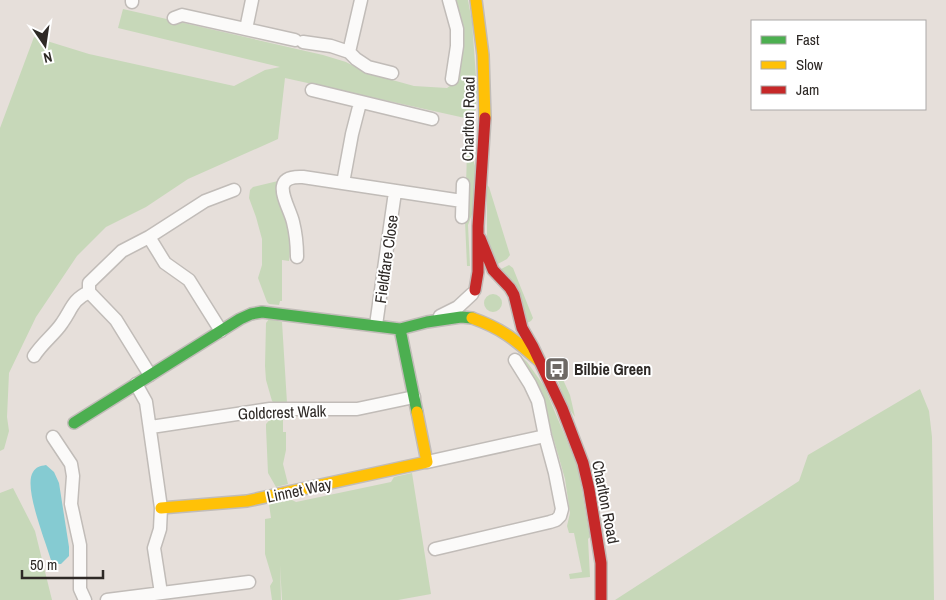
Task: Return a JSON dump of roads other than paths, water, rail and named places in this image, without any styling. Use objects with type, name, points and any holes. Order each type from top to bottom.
[{"type":"street","points":[[246,29],[252,0]]},
{"type":"street","points":[[349,52],[361,0]]},
{"type":"street","points":[[449,0],[457,29],[457,46],[452,79]]},
{"type":"street","name":"Charlton Road","points":[[476,0],[484,44],[487,107],[479,220],[479,273],[470,301],[472,311],[486,323],[520,343],[538,360]]},
{"type":"street","points":[[174,18],[182,15],[299,41],[331,46],[349,52],[368,66],[392,73]]},
{"type":"street","points":[[312,90],[432,119]]},
{"type":"street","points":[[343,183],[360,102]]},
{"type":"street","name":"Fieldfare Close","points":[[297,257],[297,243],[293,221],[282,193],[287,178],[303,177],[462,201]]},
{"type":"street","points":[[462,218],[463,184]]},
{"type":"street","points":[[150,376],[116,320],[89,292],[89,283],[122,251],[149,237],[205,201],[234,190]]},
{"type":"street","name":"Fieldfare Close","points":[[376,325],[395,192]]},
{"type":"street","points":[[149,237],[165,263],[189,280],[222,331]]},
{"type":"street","name":"Charlton Road","points":[[480,238],[492,270],[514,294],[522,328],[562,408],[582,463],[591,497],[601,563],[601,600]]},
{"type":"street","points":[[427,322],[458,308],[481,284],[493,280],[503,283]]},
{"type":"street","points":[[34,356],[42,344],[62,324],[75,300],[89,292]]},
{"type":"street","points":[[74,423],[251,314],[265,312],[400,329],[427,322],[461,317],[472,318],[486,323],[505,322],[511,316],[515,303]]},
{"type":"street","points":[[400,329],[427,462],[545,436]]},
{"type":"street","points":[[435,549],[556,520],[560,516],[562,509],[538,401],[515,360]]},
{"type":"street","points":[[136,384],[146,402],[161,508],[160,529],[154,544],[161,593]]},
{"type":"street","name":"Goldcrest Walk","points":[[151,427],[270,409],[357,409],[414,397]]},
{"type":"street","points":[[53,437],[71,464],[73,476],[71,504],[80,545],[80,589],[85,600]]},
{"type":"street","name":"Linnet Way","points":[[161,508],[247,501],[427,462]]},
{"type":"street","points":[[107,600],[249,582]]},
{"type":"water","points":[[46,465],[54,472],[59,483],[69,547],[69,556],[61,564],[51,560],[36,515],[31,490],[33,472],[38,467]]},
{"type":"place","name":"Bilbie Green","points":[[557,369]]}]
